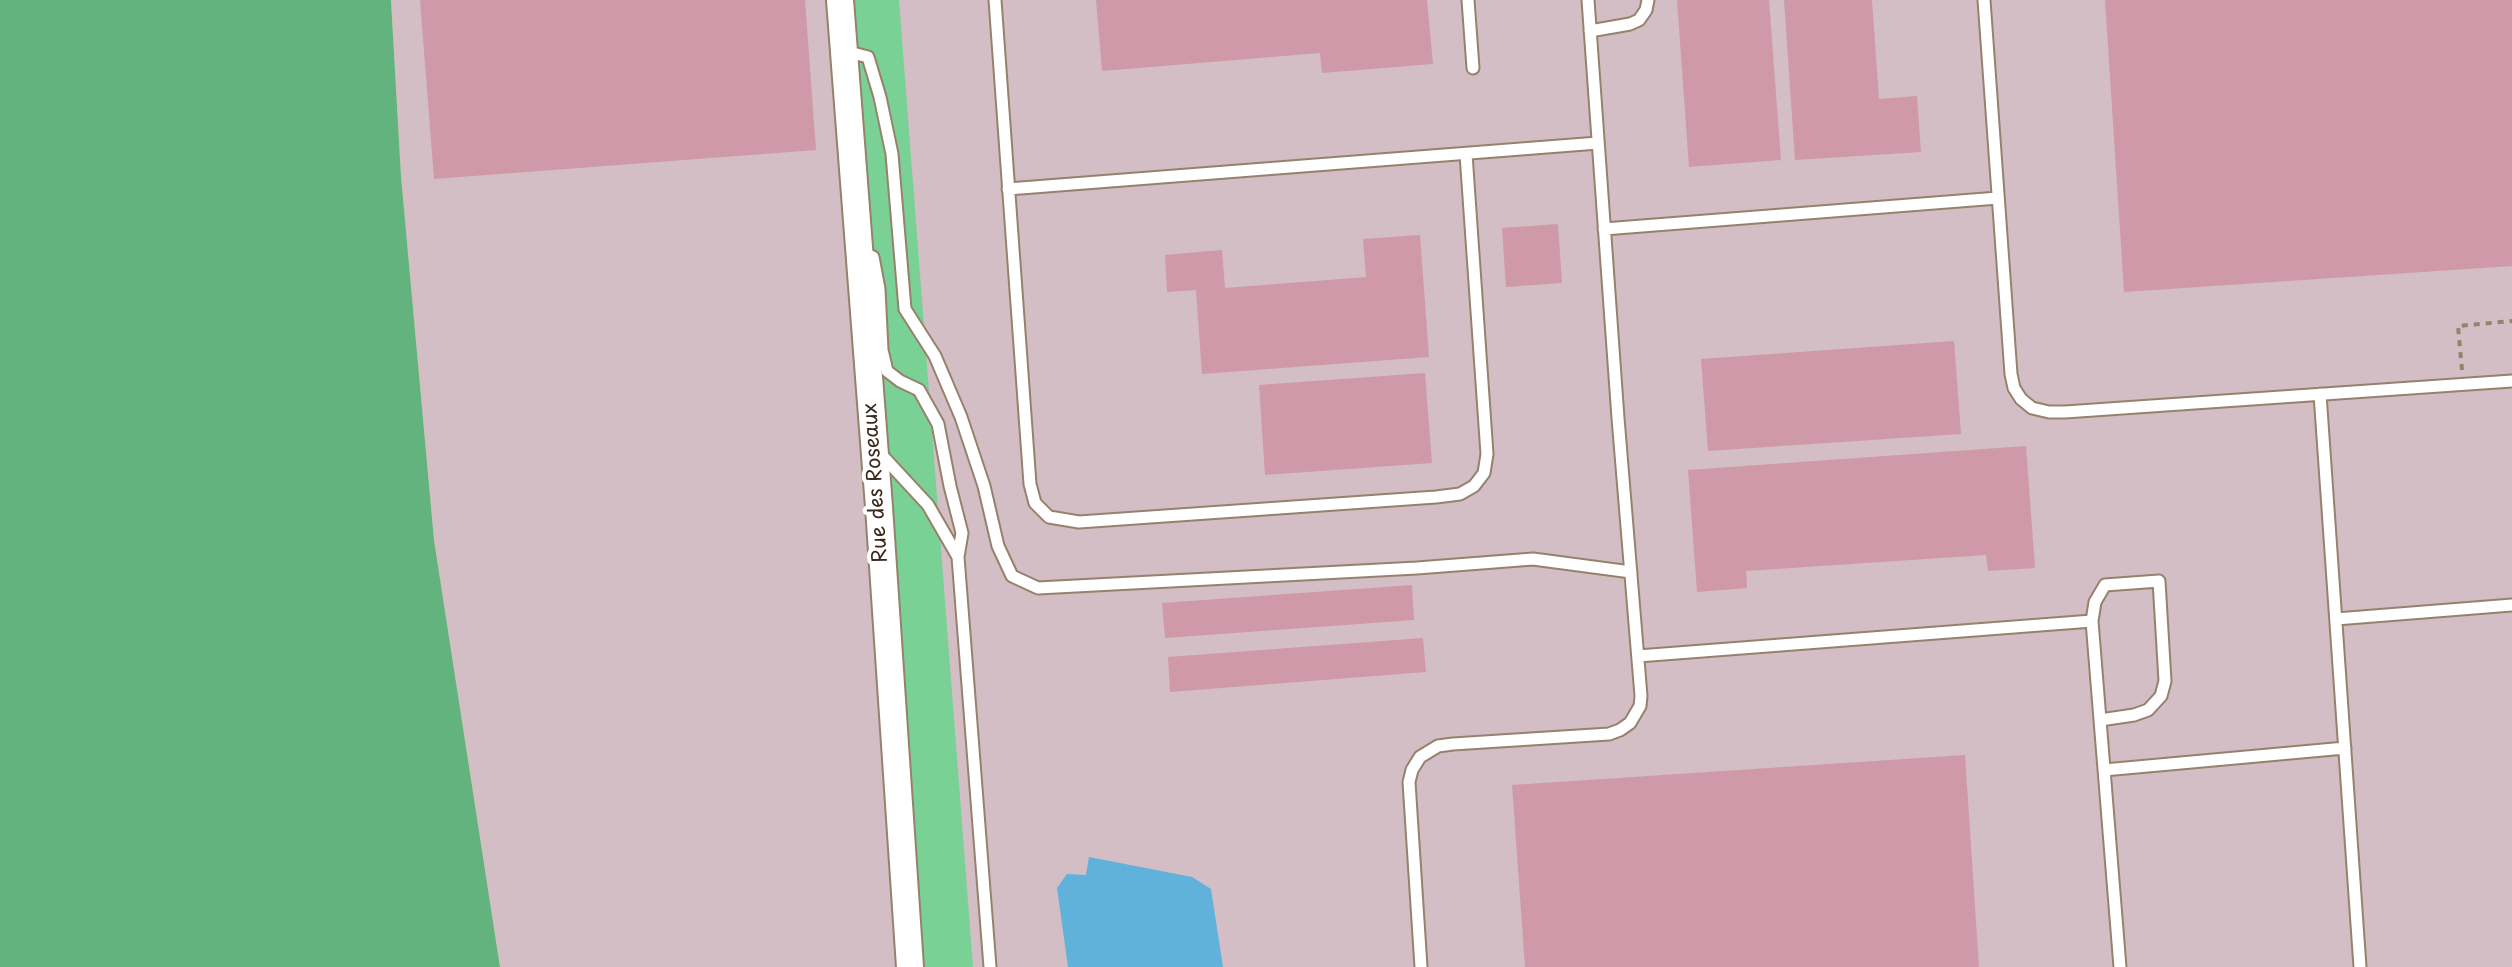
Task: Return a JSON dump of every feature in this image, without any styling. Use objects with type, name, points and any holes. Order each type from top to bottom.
[{"type":"street","name":"Rue des Roseaux","points":[[840,0],[910,967]]},
{"type":"lane","points":[[995,0],[1030,484],[1035,503],[1049,517],[1079,522],[1421,498],[1460,494],[1474,486],[1484,473],[1487,454],[1466,154]]},
{"type":"lane","points":[[1468,0],[1473,68]]},
{"type":"lane","points":[[1421,967],[1409,782],[1420,757],[1438,746],[1453,744],[1609,734],[1630,723],[1640,706],[1588,0]]},
{"type":"lane","points":[[1590,31],[1639,20],[1648,0]]},
{"type":"lane","points":[[1984,0],[2011,374],[2014,388],[2032,408],[2065,412],[2512,381]]},
{"type":"lane","points":[[843,50],[868,57],[892,154],[905,309],[935,356],[961,417],[984,486],[998,546],[1012,576],[1038,588],[1533,559],[1631,572]]},
{"type":"lane","points":[[1008,189],[1598,143]]},
{"type":"lane","points":[[1604,229],[1998,198]]},
{"type":"lane","points":[[859,251],[873,257],[879,289],[882,350],[887,371],[919,390],[938,424],[962,533],[958,557],[990,967]]},
{"type":"lane","points":[[2320,394],[2360,967]]},
{"type":"lane","points":[[873,445],[928,505],[958,557]]},
{"type":"lane","points":[[2100,720],[2148,710],[2161,696],[2165,681],[2159,581],[2105,585],[2095,602],[2092,621],[2104,770],[2120,967]]},
{"type":"lane","points":[[2336,619],[2512,605]]},
{"type":"lane","points":[[1638,656],[2092,621]]},
{"type":"lane","points":[[2104,770],[2345,748]]},
{"type":"path","points":[[2463,384],[2458,326],[2512,321]]},
{"type":"shaded area","points":[[391,0],[2512,0],[2512,967],[500,967],[434,540],[401,176]]},
{"type":"green space","points":[[0,0],[391,0],[401,176],[434,540],[500,967],[0,967]]},
{"type":"green space","points":[[840,0],[899,0],[973,967],[910,967]]},
{"type":"water","points":[[1089,857],[1192,877],[1211,889],[1223,967],[1068,967],[1057,888],[1067,874],[1086,875]]},
{"type":"building","points":[[420,0],[805,0],[816,150],[434,179]]},
{"type":"building","points":[[1096,0],[1427,0],[1433,64],[1322,73],[1320,53],[1102,71]]},
{"type":"building","points":[[1677,0],[1769,0],[1781,160],[1689,167]]},
{"type":"building","points":[[1784,0],[1872,0],[1879,99],[1917,96],[1921,152],[1795,160]]},
{"type":"building","points":[[2105,0],[2512,0],[2512,266],[2124,292]]},
{"type":"building","points":[[1558,224],[1562,283],[1506,287],[1502,228]]},
{"type":"building","points":[[1420,235],[1429,357],[1202,374],[1196,290],[1167,292],[1165,255],[1222,250],[1225,288],[1366,277],[1363,239]]},
{"type":"building","points":[[1954,341],[1961,434],[1708,451],[1701,359]]},
{"type":"building","points":[[1425,373],[1432,463],[1265,475],[1259,385]]},
{"type":"building","points":[[2026,446],[2035,568],[1988,571],[1986,555],[1746,571],[1747,588],[1697,592],[1688,470]]},
{"type":"building","points":[[1412,585],[1414,620],[1165,638],[1162,603]]},
{"type":"building","points":[[1423,638],[1426,672],[1170,692],[1168,657]]},
{"type":"building","points":[[1965,755],[1979,967],[1525,967],[1512,785]]}]
